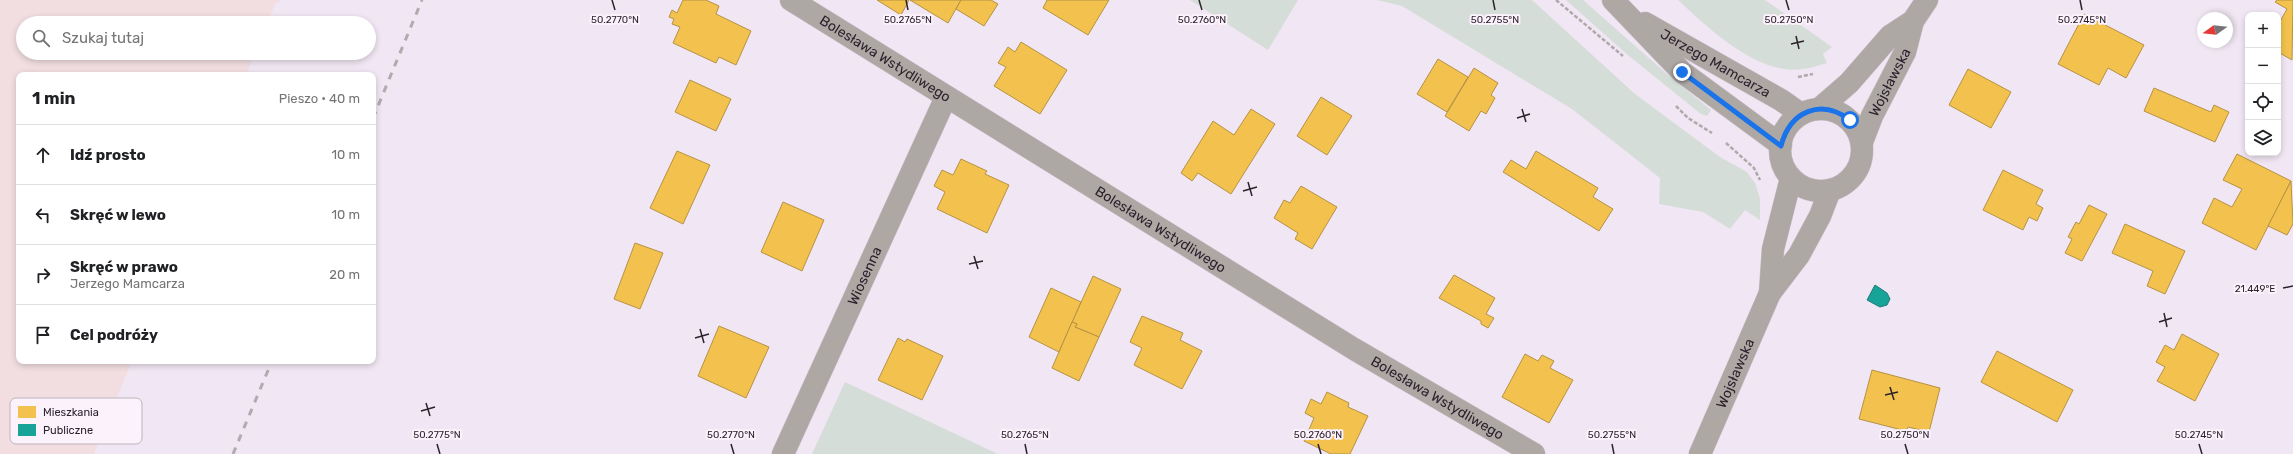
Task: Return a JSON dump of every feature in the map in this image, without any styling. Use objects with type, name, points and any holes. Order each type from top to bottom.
[{"type":"street","name":"Bolesława Wstydliwego","points":[[791,0],[1354,349],[1534,454]]},
{"type":"street","name":"Wojsławska","points":[[1862,142],[1872,116],[1905,52],[1914,21],[1927,0]]},
{"type":"street","name":"Jerzego Mamcarza","points":[[1620,7],[1768,92],[1810,112]]},
{"type":"street","name":"Jerzego Mamcarza","points":[[1620,7],[1682,72],[1781,146]]},
{"type":"street","name":"Wojsławska","points":[[1810,112],[1848,83],[1890,36],[1914,21]]},
{"type":"street","name":"Wiosenna","points":[[783,454],[946,97]]},
{"type":"street","points":[[1810,112],[1836,112],[1843,115],[1856,127],[1862,142],[1861,161],[1856,174],[1845,184],[1830,190],[1811,190],[1791,178],[1781,158],[1781,146],[1787,128],[1810,112]]},
{"type":"street","name":"Wojsławska","points":[[1770,293],[1773,249],[1791,178]]},
{"type":"street","name":"Wojsławska","points":[[1700,454],[1770,293],[1799,255],[1820,216],[1830,190]]},
{"type":"path","points":[[1791,76],[1817,74]]},
{"type":"path","points":[[1722,140],[1754,168],[1761,182]]},
{"type":"shaded area","points":[[0,0],[281,0],[275,4],[270,16],[16,16],[16,60],[252,60],[247,72],[16,72],[16,364],[131,364],[117,398],[10,398],[10,444],[98,444],[94,454],[0,454]]},
{"type":"shaded area","points":[[1190,0],[1298,0],[1268,50]]},
{"type":"shaded area","points":[[1377,0],[1532,0],[1635,94],[1720,157],[1747,172],[1755,183],[1760,199],[1760,220],[1745,210],[1730,229],[1703,212],[1659,204],[1660,178],[1572,109],[1402,6]]},
{"type":"shaded area","points":[[1566,0],[1583,0],[1668,75],[1711,110],[1707,116],[1701,114],[1629,56]]},
{"type":"shaded area","points":[[1678,0],[1765,0],[1832,47],[1823,54],[1827,63],[1803,69],[1786,69],[1769,65],[1752,58],[1719,36]]},
{"type":"shaded area","points":[[845,382],[998,454],[812,454]]},
{"type":"building: Mieszkania","points":[[683,0],[706,0],[719,6],[716,14],[751,31],[736,65],[719,57],[716,63],[673,43],[680,27],[672,24],[674,19],[669,17],[672,10],[677,13]]},
{"type":"building: Mieszkania","points":[[877,0],[909,0],[901,15]]},
{"type":"building: Mieszkania","points":[[910,0],[961,0],[948,23]]},
{"type":"building: Mieszkania","points":[[961,0],[991,0],[998,4],[984,26],[956,9]]},
{"type":"building: Mieszkania","points":[[1047,0],[1109,0],[1088,35],[1043,8]]},
{"type":"building: Mieszkania","points":[[2277,0],[2293,0],[2292,60],[2281,54],[2281,20],[2287,9],[2275,2]]},
{"type":"building: Mieszkania","points":[[2084,14],[2144,45],[2126,78],[2108,68],[2099,85],[2058,64]]},
{"type":"building: Mieszkania","points":[[1021,42],[1067,70],[1040,114],[994,86],[1006,67],[998,63],[1008,47],[1015,52]]},
{"type":"building: Mieszkania","points":[[1438,59],[1468,77],[1447,112],[1417,94]]},
{"type":"building: Mieszkania","points":[[1474,68],[1498,83],[1491,95],[1495,98],[1486,114],[1481,111],[1469,131],[1445,116]]},
{"type":"building: Mieszkania","points":[[1968,69],[2011,92],[1991,128],[1949,105]]},
{"type":"building: Mieszkania","points":[[690,80],[731,99],[716,131],[675,112]]},
{"type":"building: Mieszkania","points":[[2154,88],[2211,112],[2214,105],[2229,112],[2215,142],[2144,111]]},
{"type":"building: Mieszkania","points":[[1321,97],[1352,116],[1327,155],[1297,136]]},
{"type":"building: Mieszkania","points":[[1251,109],[1275,124],[1231,194],[1198,173],[1192,181],[1181,173],[1213,121],[1234,135]]},
{"type":"building: Mieszkania","points":[[677,151],[710,165],[683,224],[650,208]]},
{"type":"building: Mieszkania","points":[[1536,151],[1598,188],[1593,197],[1613,209],[1599,231],[1503,172],[1511,160],[1526,169]]},
{"type":"building: Mieszkania","points":[[2237,154],[2291,181],[2256,250],[2202,223],[2214,198],[2232,207],[2242,189],[2223,180]]},
{"type":"building: Mieszkania","points":[[961,159],[987,171],[985,174],[1009,185],[987,233],[937,209],[945,192],[934,186],[942,170],[953,175]]},
{"type":"building: Mieszkania","points":[[2003,170],[2043,190],[2036,204],[2043,208],[2037,221],[2029,217],[2023,230],[1983,210]]},
{"type":"building: Mieszkania","points":[[2291,181],[2293,224],[2287,235],[2268,226]]},
{"type":"building: Mieszkania","points":[[1301,186],[1337,207],[1312,249],[1295,239],[1298,233],[1274,218],[1284,200],[1290,203]]},
{"type":"building: Mieszkania","points":[[783,202],[824,220],[802,271],[761,252]]},
{"type":"building: Mieszkania","points":[[2089,205],[2107,214],[2082,261],[2065,253],[2072,239],[2068,237],[2076,222],[2079,224]]},
{"type":"building: Mieszkania","points":[[2125,224],[2185,251],[2165,294],[2147,286],[2153,271],[2112,253]]},
{"type":"building: Mieszkania","points":[[635,243],[663,253],[640,309],[614,299]]},
{"type":"building: Mieszkania","points":[[1454,275],[1495,298],[1486,314],[1494,318],[1488,328],[1481,324],[1481,321],[1439,298]]},
{"type":"building: Mieszkania","points":[[1093,276],[1121,289],[1099,337],[1075,327],[1077,324],[1072,322]]},
{"type":"building: Mieszkania","points":[[1051,288],[1081,302],[1059,352],[1029,337]]},
{"type":"building: Mieszkania","points":[[1142,316],[1183,333],[1180,340],[1202,351],[1182,389],[1134,365],[1142,348],[1130,342]]},
{"type":"building: Mieszkania","points":[[1072,322],[1077,324],[1075,327],[1099,337],[1079,381],[1052,368]]},
{"type":"building: Mieszkania","points":[[719,326],[769,347],[746,398],[698,376]]},
{"type":"building: Mieszkania","points":[[2182,334],[2219,354],[2195,401],[2157,381],[2165,367],[2156,362],[2165,345],[2174,350]]},
{"type":"building: Mieszkania","points":[[898,338],[905,342],[907,339],[943,356],[922,400],[878,380]]},
{"type":"building: Mieszkania","points":[[1997,351],[2073,390],[2057,422],[1981,382]]},
{"type":"building: Mieszkania","points":[[1525,354],[1538,361],[1542,355],[1554,361],[1550,368],[1573,380],[1549,423],[1502,397]]},
{"type":"building: Mieszkania","points":[[1872,370],[1940,388],[1929,432],[1908,427],[1906,431],[1859,419]]},
{"type":"building: Mieszkania","points":[[1327,392],[1349,403],[1348,407],[1368,416],[1350,454],[1331,454],[1304,441],[1314,418],[1305,413],[1311,399],[1321,404]]},
{"type":"building: Publiczne","points":[[1875,285],[1887,293],[1890,299],[1887,305],[1880,307],[1867,300]]},
{"type":"railway","points":[[376,111],[422,0]]},
{"type":"railway","points":[[233,454],[271,364]]},
{"type":"route","points":[[1682,72],[1763,131],[1781,146],[1787,128],[1793,120],[1801,114],[1819,109],[1836,112],[1850,120]]}]
